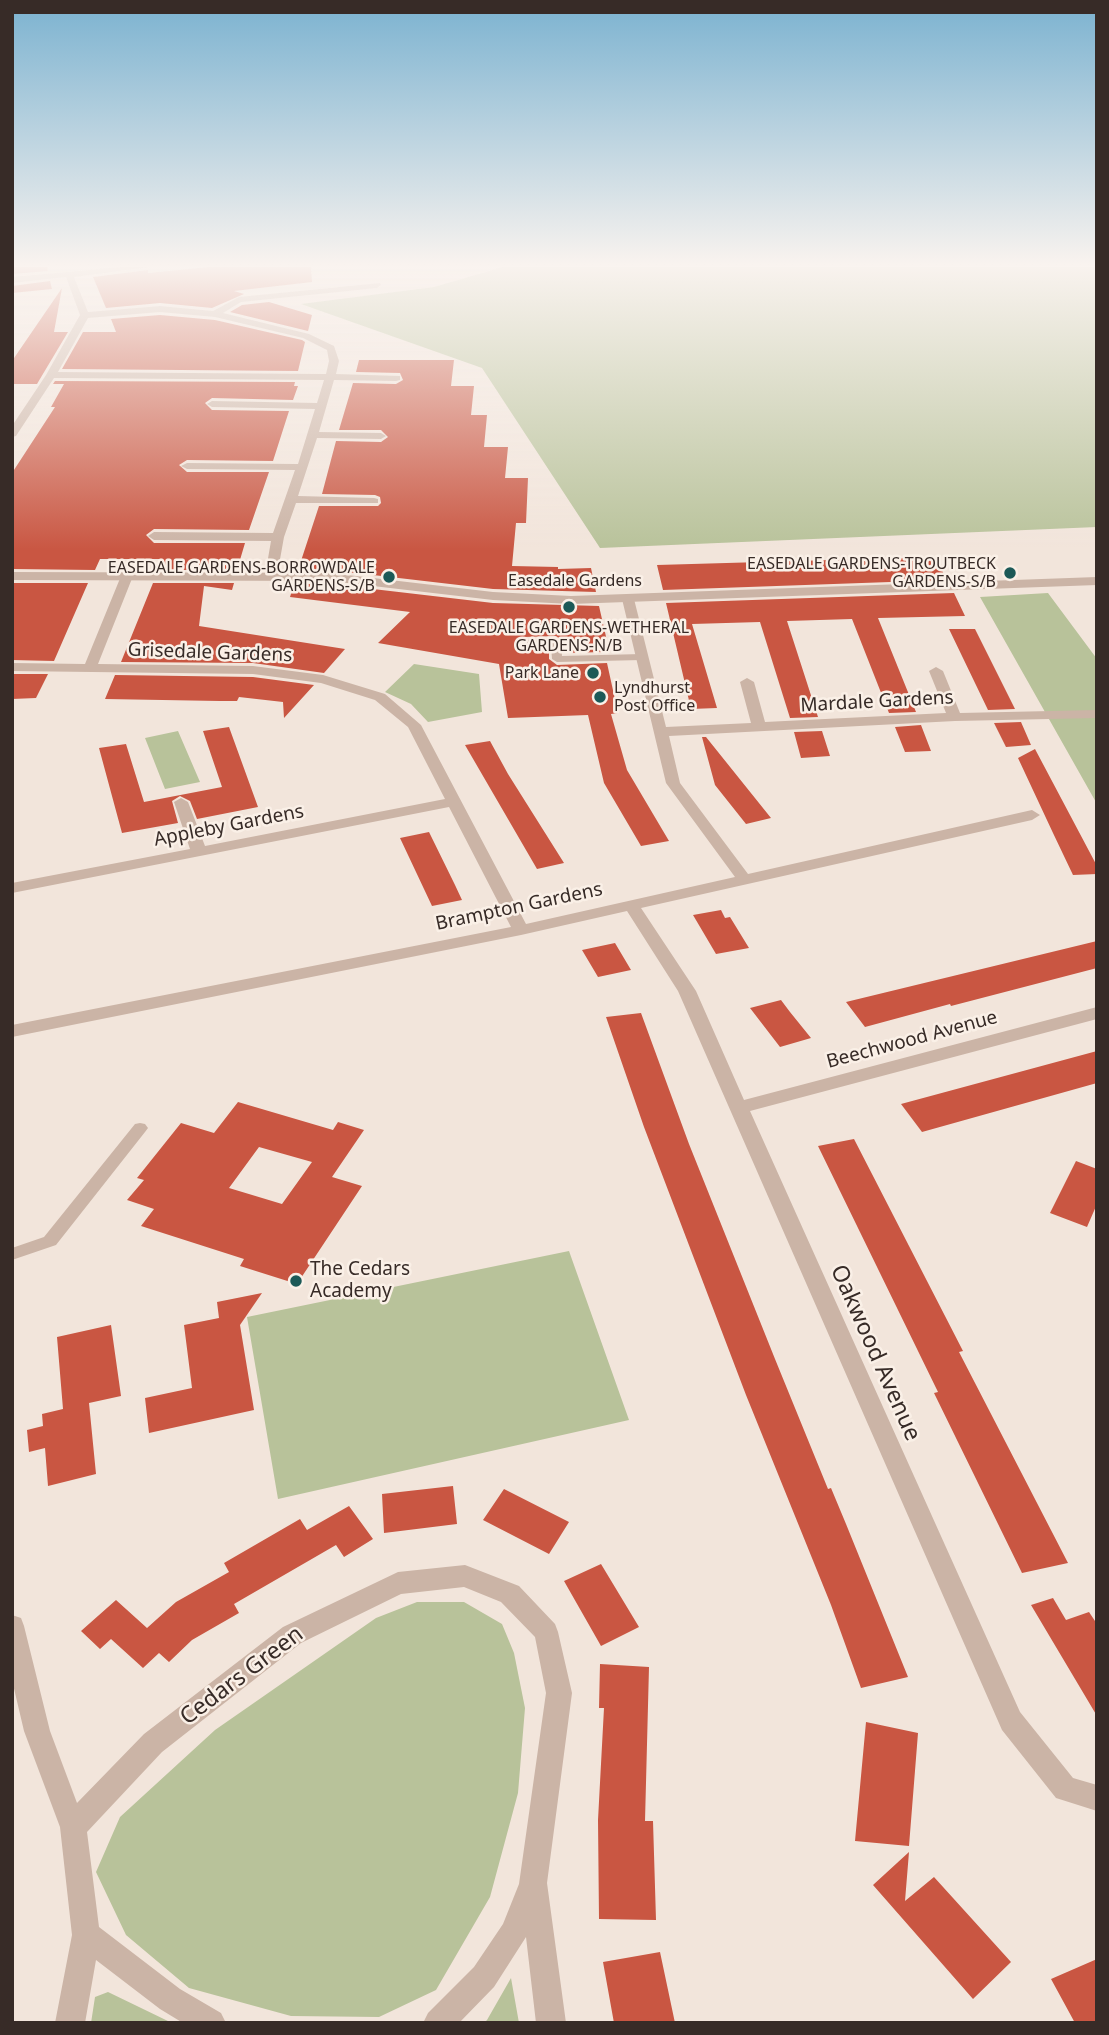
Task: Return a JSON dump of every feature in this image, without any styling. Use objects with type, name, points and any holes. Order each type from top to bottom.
[{"type":"street","points":[[12,433],[58,362]]},
{"type":"street","points":[[271,576],[278,537],[313,435],[334,362]]},
{"type":"street","points":[[51,375],[396,378]]},
{"type":"street","points":[[212,404],[322,406]]},
{"type":"street","points":[[313,435],[381,436]]},
{"type":"street","points":[[187,466],[301,467]]},
{"type":"street","points":[[291,499],[374,500]]},
{"type":"street","points":[[153,536],[278,537]]},
{"type":"street","name":"Easedale Gardens","points":[[12,576],[271,576],[376,581],[535,600],[1097,581]]},
{"type":"street","points":[[90,668],[127,576]]},
{"type":"street","points":[[628,598],[673,783],[744,879]]},
{"type":"street","name":"Grisedale Gardens","points":[[12,667],[253,670],[323,679],[380,697],[414,725],[521,930]]},
{"type":"street","points":[[936,671],[955,717]]},
{"type":"street","points":[[747,682],[759,726]]},
{"type":"street","name":"Mardale Gardens","points":[[659,732],[955,717],[1097,713]]},
{"type":"street","points":[[181,802],[199,852]]},
{"type":"street","name":"Appleby Gardens","points":[[12,888],[453,802]]},
{"type":"street","name":"Brampton Gardens","points":[[12,1031],[521,930],[1032,815]]},
{"type":"street","name":"Oakwood Avenue","points":[[630,904],[687,991],[1010,1721],[1065,1789],[1097,1798]]},
{"type":"street","name":"Beechwood Avenue","points":[[737,1108],[1097,1013]]},
{"type":"street","name":"Cedars Green","points":[[72,1828],[153,1743],[292,1635],[398,1583],[465,1576],[510,1594],[546,1632],[559,1693],[533,1883],[513,1934],[484,1977],[438,2023]]},
{"type":"street","points":[[12,1626],[37,1731],[72,1828],[86,1935],[70,2023]]},
{"type":"street","name":"Cedars Green","points":[[533,1883],[551,2023]]},
{"type":"street","points":[[86,1935],[170,1999],[211,2023]]},
{"type":"lane","points":[[524,643],[556,642],[557,659],[642,657]]},
{"type":"lane","points":[[12,1254],[50,1241],[140,1128]]},
{"type":"green space","points":[[465,362],[1097,362],[1097,527],[600,548],[482,368]]},
{"type":"green space","points":[[1048,593],[1097,659],[1097,804],[980,597]]},
{"type":"green space","points":[[414,664],[479,674],[482,712],[428,722],[411,704],[385,692]]},
{"type":"green space","points":[[178,731],[200,782],[165,789],[145,738]]},
{"type":"green space","points":[[569,1251],[629,1420],[278,1499],[247,1317]]},
{"type":"green space","points":[[417,1602],[464,1602],[502,1624],[514,1653],[525,1708],[518,1793],[490,1897],[436,1990],[379,2017],[291,2016],[189,1988],[126,1935],[96,1872],[120,1817],[215,1730],[376,1618]]},
{"type":"green space","points":[[511,1978],[519,2023],[484,2023],[487,2020]]},
{"type":"green space","points":[[108,1992],[170,2023],[91,2023],[95,1997]]},
{"type":"building","points":[[12,362],[50,362],[37,384],[12,384]]},
{"type":"building","points":[[66,362],[300,362],[298,371],[62,369]]},
{"type":"building","points":[[359,362],[454,362],[451,386],[474,386],[471,415],[487,415],[484,447],[508,447],[505,478],[528,478],[526,523],[516,523],[512,566],[591,568],[596,592],[493,589],[330,570],[298,570],[319,506],[378,506],[381,503],[380,497],[375,495],[322,494],[336,441],[381,442],[388,437],[381,430],[339,430],[353,383],[396,384],[403,380],[400,373],[356,372]]},
{"type":"building","points":[[55,381],[295,382],[294,386],[298,386],[293,400],[212,398],[205,403],[212,410],[289,411],[273,461],[187,460],[179,465],[187,472],[269,472],[249,530],[154,529],[146,535],[154,543],[245,543],[237,570],[158,570],[163,559],[100,559],[95,570],[12,569],[12,473],[55,407],[51,407],[64,384],[53,384]]},
{"type":"building","points":[[935,557],[947,580],[663,590],[657,565]]},
{"type":"building","points":[[12,583],[88,583],[54,661],[12,660]]},
{"type":"building","points":[[153,583],[234,583],[232,590],[204,586],[199,626],[345,649],[324,673],[253,663],[121,662]]},
{"type":"building","points":[[294,584],[330,584],[493,603],[599,606],[607,641],[602,641],[604,652],[564,653],[564,642],[556,636],[524,637],[517,644],[524,649],[549,648],[549,659],[557,665],[607,663],[618,713],[611,714],[627,770],[669,841],[641,846],[604,783],[588,715],[508,718],[499,664],[378,643],[410,612],[290,597]]},
{"type":"building","points":[[954,593],[965,616],[878,618],[916,712],[889,713],[852,619],[787,621],[818,717],[790,718],[760,622],[692,624],[717,708],[691,709],[666,603]]},
{"type":"building","points":[[949,629],[975,629],[1015,709],[988,710]]},
{"type":"building","points":[[12,674],[48,674],[36,698],[12,699]]},
{"type":"building","points":[[115,675],[253,677],[314,685],[284,718],[283,702],[239,697],[237,701],[105,699]]},
{"type":"building","points":[[1021,722],[1031,745],[1006,747],[994,723]]},
{"type":"building","points":[[921,725],[931,751],[905,752],[895,727]]},
{"type":"building","points":[[229,727],[258,807],[197,819],[190,801],[180,796],[172,801],[178,823],[122,833],[99,748],[126,744],[144,802],[222,787],[203,731]]},
{"type":"building","points":[[822,731],[830,756],[801,758],[794,732]]},
{"type":"building","points":[[702,737],[706,737],[771,818],[746,824],[715,785]]},
{"type":"building","points":[[490,741],[564,863],[537,869],[465,745]]},
{"type":"building","points":[[1035,749],[1097,866],[1097,874],[1073,875],[1018,758]]},
{"type":"building","points":[[429,832],[462,900],[432,906],[400,838]]},
{"type":"building","points":[[721,910],[725,918],[730,917],[749,948],[716,954],[693,915]]},
{"type":"building","points":[[1097,941],[1097,968],[865,1027],[846,1002]]},
{"type":"building","points":[[615,943],[631,970],[598,977],[582,950]]},
{"type":"building","points":[[781,1000],[811,1038],[780,1047],[750,1008]]},
{"type":"building","points":[[641,1013],[689,1144],[775,1359],[908,1677],[861,1688],[644,1127],[606,1017]]},
{"type":"building","points":[[1097,1051],[1097,1083],[922,1132],[901,1104]]},
{"type":"building","points":[[238,1102],[333,1130],[338,1122],[364,1130],[332,1177],[362,1186],[297,1284],[240,1266],[244,1259],[141,1226],[154,1209],[127,1200],[144,1180],[137,1178],[181,1123],[214,1133]],"holes":[[[259,1147],[312,1162],[282,1204],[229,1188]]]},
{"type":"building","points":[[854,1139],[963,1351],[959,1352],[1068,1563],[1022,1573],[934,1393],[938,1392],[818,1146]]},
{"type":"building","points":[[1076,1161],[1097,1169],[1097,1204],[1087,1227],[1050,1213]]},
{"type":"building","points":[[262,1293],[240,1325],[254,1410],[149,1433],[145,1398],[192,1388],[184,1325],[219,1318],[217,1302]]},
{"type":"building","points":[[111,1325],[121,1396],[89,1403],[96,1474],[48,1486],[45,1448],[29,1452],[27,1430],[43,1426],[42,1414],[63,1409],[57,1337]]},
{"type":"building","points":[[453,1486],[457,1524],[384,1533],[382,1494]]},
{"type":"building","points":[[504,1489],[569,1522],[549,1554],[483,1520]]},
{"type":"building","points":[[349,1506],[373,1539],[344,1557],[336,1545],[234,1604],[239,1613],[192,1640],[169,1662],[159,1653],[143,1668],[111,1639],[100,1649],[81,1631],[116,1600],[147,1628],[176,1602],[229,1572],[224,1563],[300,1519],[307,1530]]},
{"type":"building","points":[[601,1564],[639,1627],[601,1646],[564,1581]]},
{"type":"building","points":[[1053,1598],[1066,1620],[1089,1612],[1097,1624],[1097,1716],[1031,1605]]},
{"type":"building","points":[[600,1664],[649,1667],[645,1821],[653,1821],[656,1920],[599,1919],[598,1820],[604,1708],[599,1708]]},
{"type":"building","points":[[866,1722],[918,1733],[909,1846],[855,1841]]},
{"type":"building","points":[[909,1852],[905,1901],[934,1877],[1011,1962],[973,1999],[873,1885]]},
{"type":"building","points":[[660,1952],[675,2023],[614,2023],[603,1962]]},
{"type":"building","points":[[1097,1959],[1097,2023],[1075,2023],[1051,1979]]},
{"type":"place","name":"EASEDALE GARDENS-TROUTBECK GARDENS-S/B","points":[[1010,573]]},
{"type":"place","name":"EASEDALE GARDENS-BORROWDALE GARDENS-S/B","points":[[389,577]]},
{"type":"place","name":"EASEDALE GARDENS-WETHERAL GARDENS-N/B","points":[[569,607]]},
{"type":"place","name":"Park Lane","points":[[593,673]]},
{"type":"place","name":"Lyndhurst Post Office","points":[[600,697]]},
{"type":"place","name":"The Cedars Academy","points":[[296,1281]]}]
